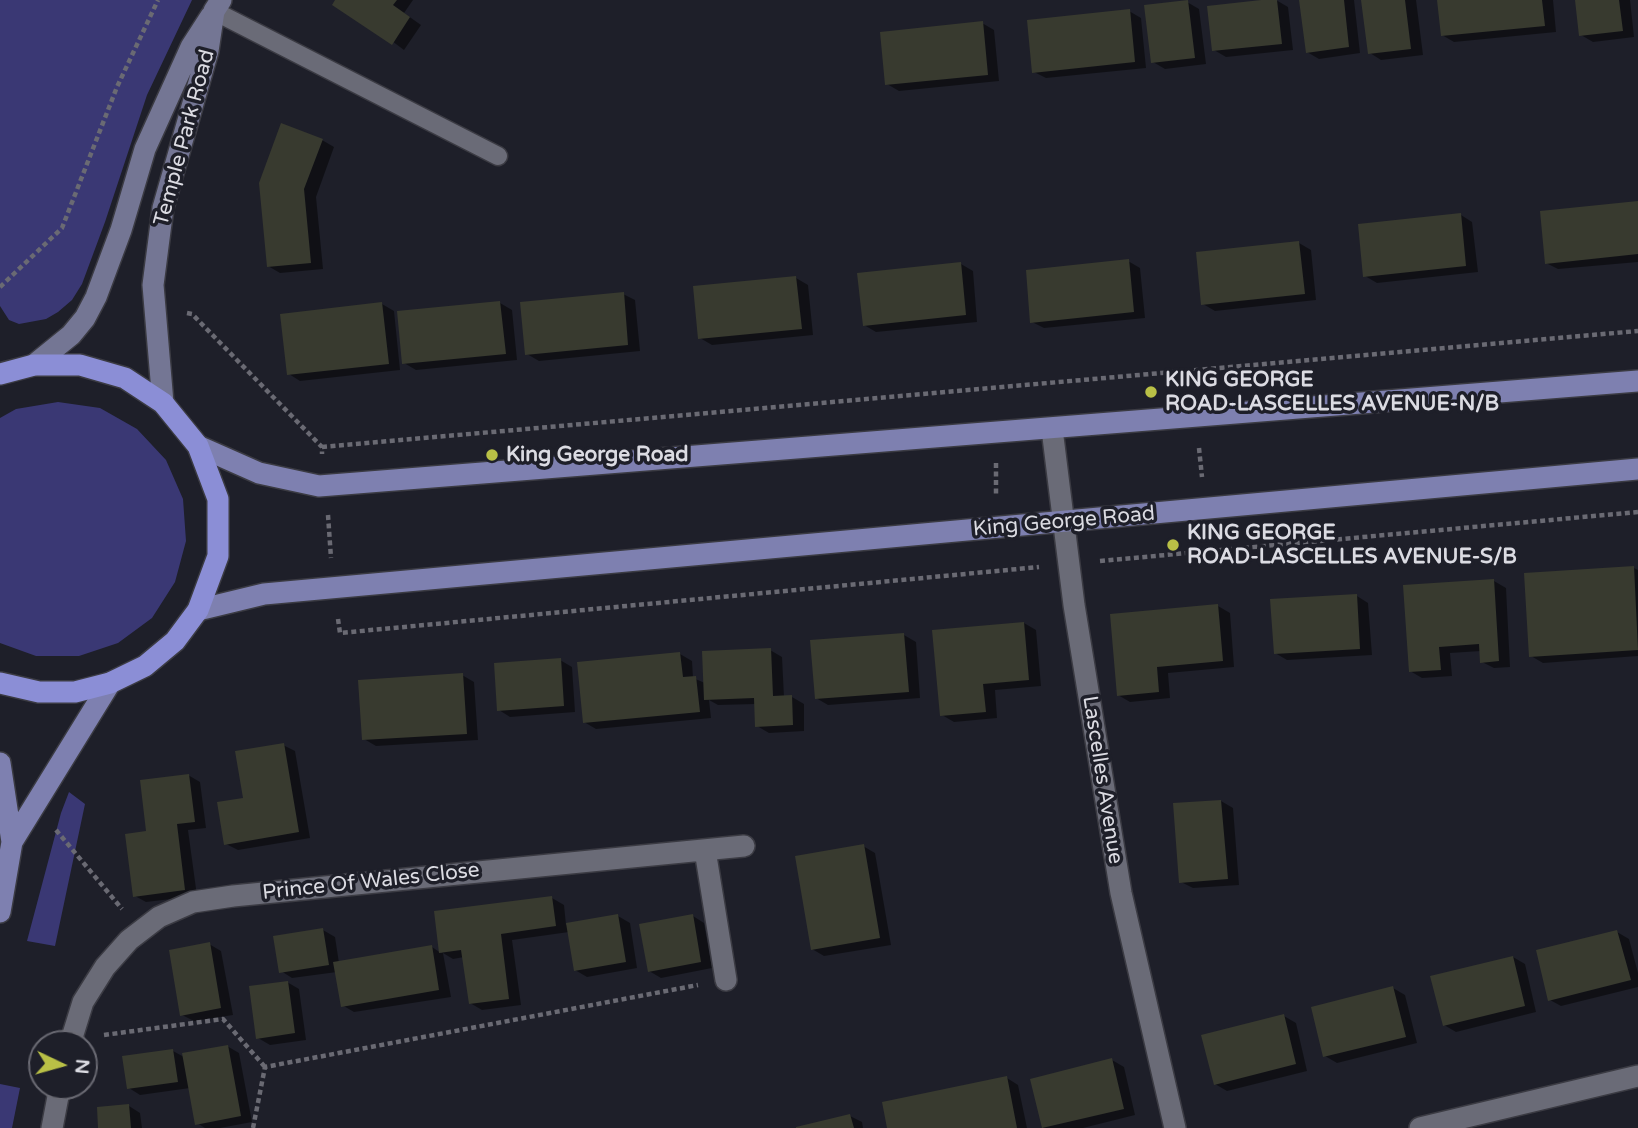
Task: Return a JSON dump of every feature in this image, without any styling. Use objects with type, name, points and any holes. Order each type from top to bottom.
[{"type":"highway","points":[[0,683],[39,692],[75,692],[110,684],[145,666],[175,641],[198,610],[218,556],[218,499],[198,446],[163,404],[125,378],[80,365],[12,367]]},
{"type":"main road","points":[[198,446],[259,473],[319,486],[1638,381]]},
{"type":"main road","name":"King George Road","points":[[198,610],[264,594],[1638,469]]},
{"type":"main road","points":[[12,842],[110,684]]},
{"type":"main road","points":[[0,763],[12,842],[0,912]]},
{"type":"street","name":"Temple Park Road","points":[[163,404],[153,285],[163,208],[208,51],[218,6]]},
{"type":"street","points":[[12,367],[71,335],[85,318],[96,297],[121,230],[145,149],[191,47],[218,6]]},
{"type":"street","name":"Lascelles Avenue","points":[[1052,429],[1074,605],[1121,893],[1175,1128]]},
{"type":"street","name":"Prince Of Wales Close","points":[[74,1030],[83,1002],[105,967],[159,917],[193,902],[744,846]]},
{"type":"street","points":[[705,850],[726,980]]},
{"type":"street","points":[[1420,1128],[1638,1076]]},
{"type":"street","points":[[52,1128],[57,1100]]},
{"type":"lane","points":[[218,6],[498,156]]},
{"type":"path","points":[[0,287],[62,228],[117,86],[158,0]]},
{"type":"path","points":[[155,308],[192,314],[322,447],[1638,331]]},
{"type":"path","points":[[1192,370],[1210,551]]},
{"type":"path","points":[[994,388],[996,571]]},
{"type":"path","points":[[35,806],[141,931]]},
{"type":"path","points":[[265,1067],[726,980]]},
{"type":"path","points":[[98,1037],[223,1019],[265,1067]]},
{"type":"path","points":[[253,1128],[265,1067]]},
{"type":"shaded area","points":[[0,0],[192,0],[147,95],[82,284],[72,300],[58,312],[46,319],[19,324],[9,320],[0,306]]},
{"type":"shaded area","points":[[58,402],[100,408],[137,429],[166,460],[183,499],[186,541],[175,582],[152,618],[118,643],[79,656],[36,656],[0,643],[0,418],[16,409]]},
{"type":"shaded area","points":[[69,792],[85,804],[55,946],[27,941],[61,813]]},
{"type":"shaded area","points":[[0,1084],[20,1088],[12,1128],[0,1128]]},
{"type":"building","points":[[335,0],[397,0],[393,5],[410,17],[392,45],[332,5]]},
{"type":"building","points":[[1188,0],[1195,58],[1151,63],[1144,5]]},
{"type":"building","points":[[1277,0],[1282,44],[1212,51],[1207,6]]},
{"type":"building","points":[[1299,0],[1344,0],[1349,47],[1306,53]]},
{"type":"building","points":[[1361,0],[1405,0],[1411,49],[1368,54]]},
{"type":"building","points":[[1437,0],[1542,0],[1545,26],[1441,36]]},
{"type":"building","points":[[1575,0],[1619,0],[1623,31],[1579,36]]},
{"type":"building","points":[[1130,9],[1135,62],[1032,73],[1027,20]]},
{"type":"building","points":[[983,21],[988,75],[885,85],[880,32]]},
{"type":"building","points":[[281,123],[323,139],[304,189],[311,263],[267,267],[259,183]]},
{"type":"building","points":[[1638,201],[1638,254],[1545,264],[1540,211]]},
{"type":"building","points":[[1461,213],[1466,266],[1363,277],[1358,224]]},
{"type":"building","points":[[1299,241],[1305,294],[1201,305],[1196,252]]},
{"type":"building","points":[[1129,259],[1134,312],[1030,323],[1026,270]]},
{"type":"building","points":[[961,262],[966,315],[863,326],[857,273]]},
{"type":"building","points":[[796,276],[802,329],[698,339],[693,286]]},
{"type":"building","points":[[624,292],[628,345],[525,355],[520,302]]},
{"type":"building","points":[[500,301],[506,354],[402,364],[397,311]]},
{"type":"building","points":[[382,302],[389,364],[287,375],[280,314]]},
{"type":"building","points":[[1634,566],[1638,650],[1529,657],[1524,573]]},
{"type":"building","points":[[1494,579],[1499,661],[1480,663],[1479,644],[1439,647],[1441,670],[1409,672],[1403,585]]},
{"type":"building","points":[[1357,594],[1360,649],[1274,654],[1270,599]]},
{"type":"building","points":[[1218,604],[1223,661],[1157,667],[1159,692],[1117,696],[1110,614]]},
{"type":"building","points":[[1024,622],[1029,680],[983,684],[986,712],[940,716],[932,630]]},
{"type":"building","points":[[904,633],[909,692],[815,699],[810,640]]},
{"type":"building","points":[[771,648],[773,696],[792,695],[793,725],[755,727],[754,698],[704,700],[702,651]]},
{"type":"building","points":[[680,652],[683,677],[696,676],[700,712],[583,723],[577,662]]},
{"type":"building","points":[[561,658],[564,706],[497,711],[494,663]]},
{"type":"building","points":[[463,673],[467,734],[362,740],[358,680]]},
{"type":"building","points":[[284,743],[299,832],[224,845],[217,802],[243,798],[235,751]]},
{"type":"building","points":[[189,774],[195,822],[177,824],[185,890],[133,897],[125,834],[146,831],[140,780]]},
{"type":"building","points":[[1221,800],[1228,879],[1179,883],[1173,803]]},
{"type":"building","points":[[864,844],[880,938],[811,950],[795,856]]},
{"type":"building","points":[[552,896],[556,926],[501,934],[509,999],[469,1004],[461,950],[439,953],[434,911]]},
{"type":"building","points":[[618,914],[626,962],[574,971],[566,923]]},
{"type":"building","points":[[693,914],[701,962],[648,972],[639,924]]},
{"type":"building","points":[[323,928],[329,965],[279,973],[273,936]]},
{"type":"building","points":[[1617,930],[1631,980],[1548,1001],[1536,950]]},
{"type":"building","points":[[210,942],[221,1008],[180,1016],[169,950]]},
{"type":"building","points":[[432,945],[439,990],[341,1007],[333,962]]},
{"type":"building","points":[[1513,956],[1525,1006],[1443,1026],[1430,976]]},
{"type":"building","points":[[288,981],[295,1033],[256,1039],[249,986]]},
{"type":"building","points":[[1393,986],[1406,1037],[1323,1057],[1311,1007]]},
{"type":"building","points":[[1284,1014],[1296,1064],[1214,1085],[1201,1035]]},
{"type":"building","points":[[228,1045],[241,1116],[195,1125],[182,1053]]},
{"type":"building","points":[[173,1049],[178,1082],[127,1089],[122,1056]]},
{"type":"building","points":[[1112,1058],[1124,1109],[1042,1128],[1030,1079]]},
{"type":"building","points":[[1007,1076],[1017,1128],[887,1128],[882,1102]]},
{"type":"building","points":[[129,1104],[131,1128],[98,1128],[97,1107]]},
{"type":"building","points":[[850,1114],[854,1128],[796,1128],[796,1127]]},
{"type":"place","name":"KING GEORGE ROAD-LASCELLES AVENUE-N/B","points":[[1151,392]]},
{"type":"place","name":"King George Road","points":[[492,455]]},
{"type":"place","name":"KING GEORGE ROAD-LASCELLES AVENUE-S/B","points":[[1173,545]]}]
